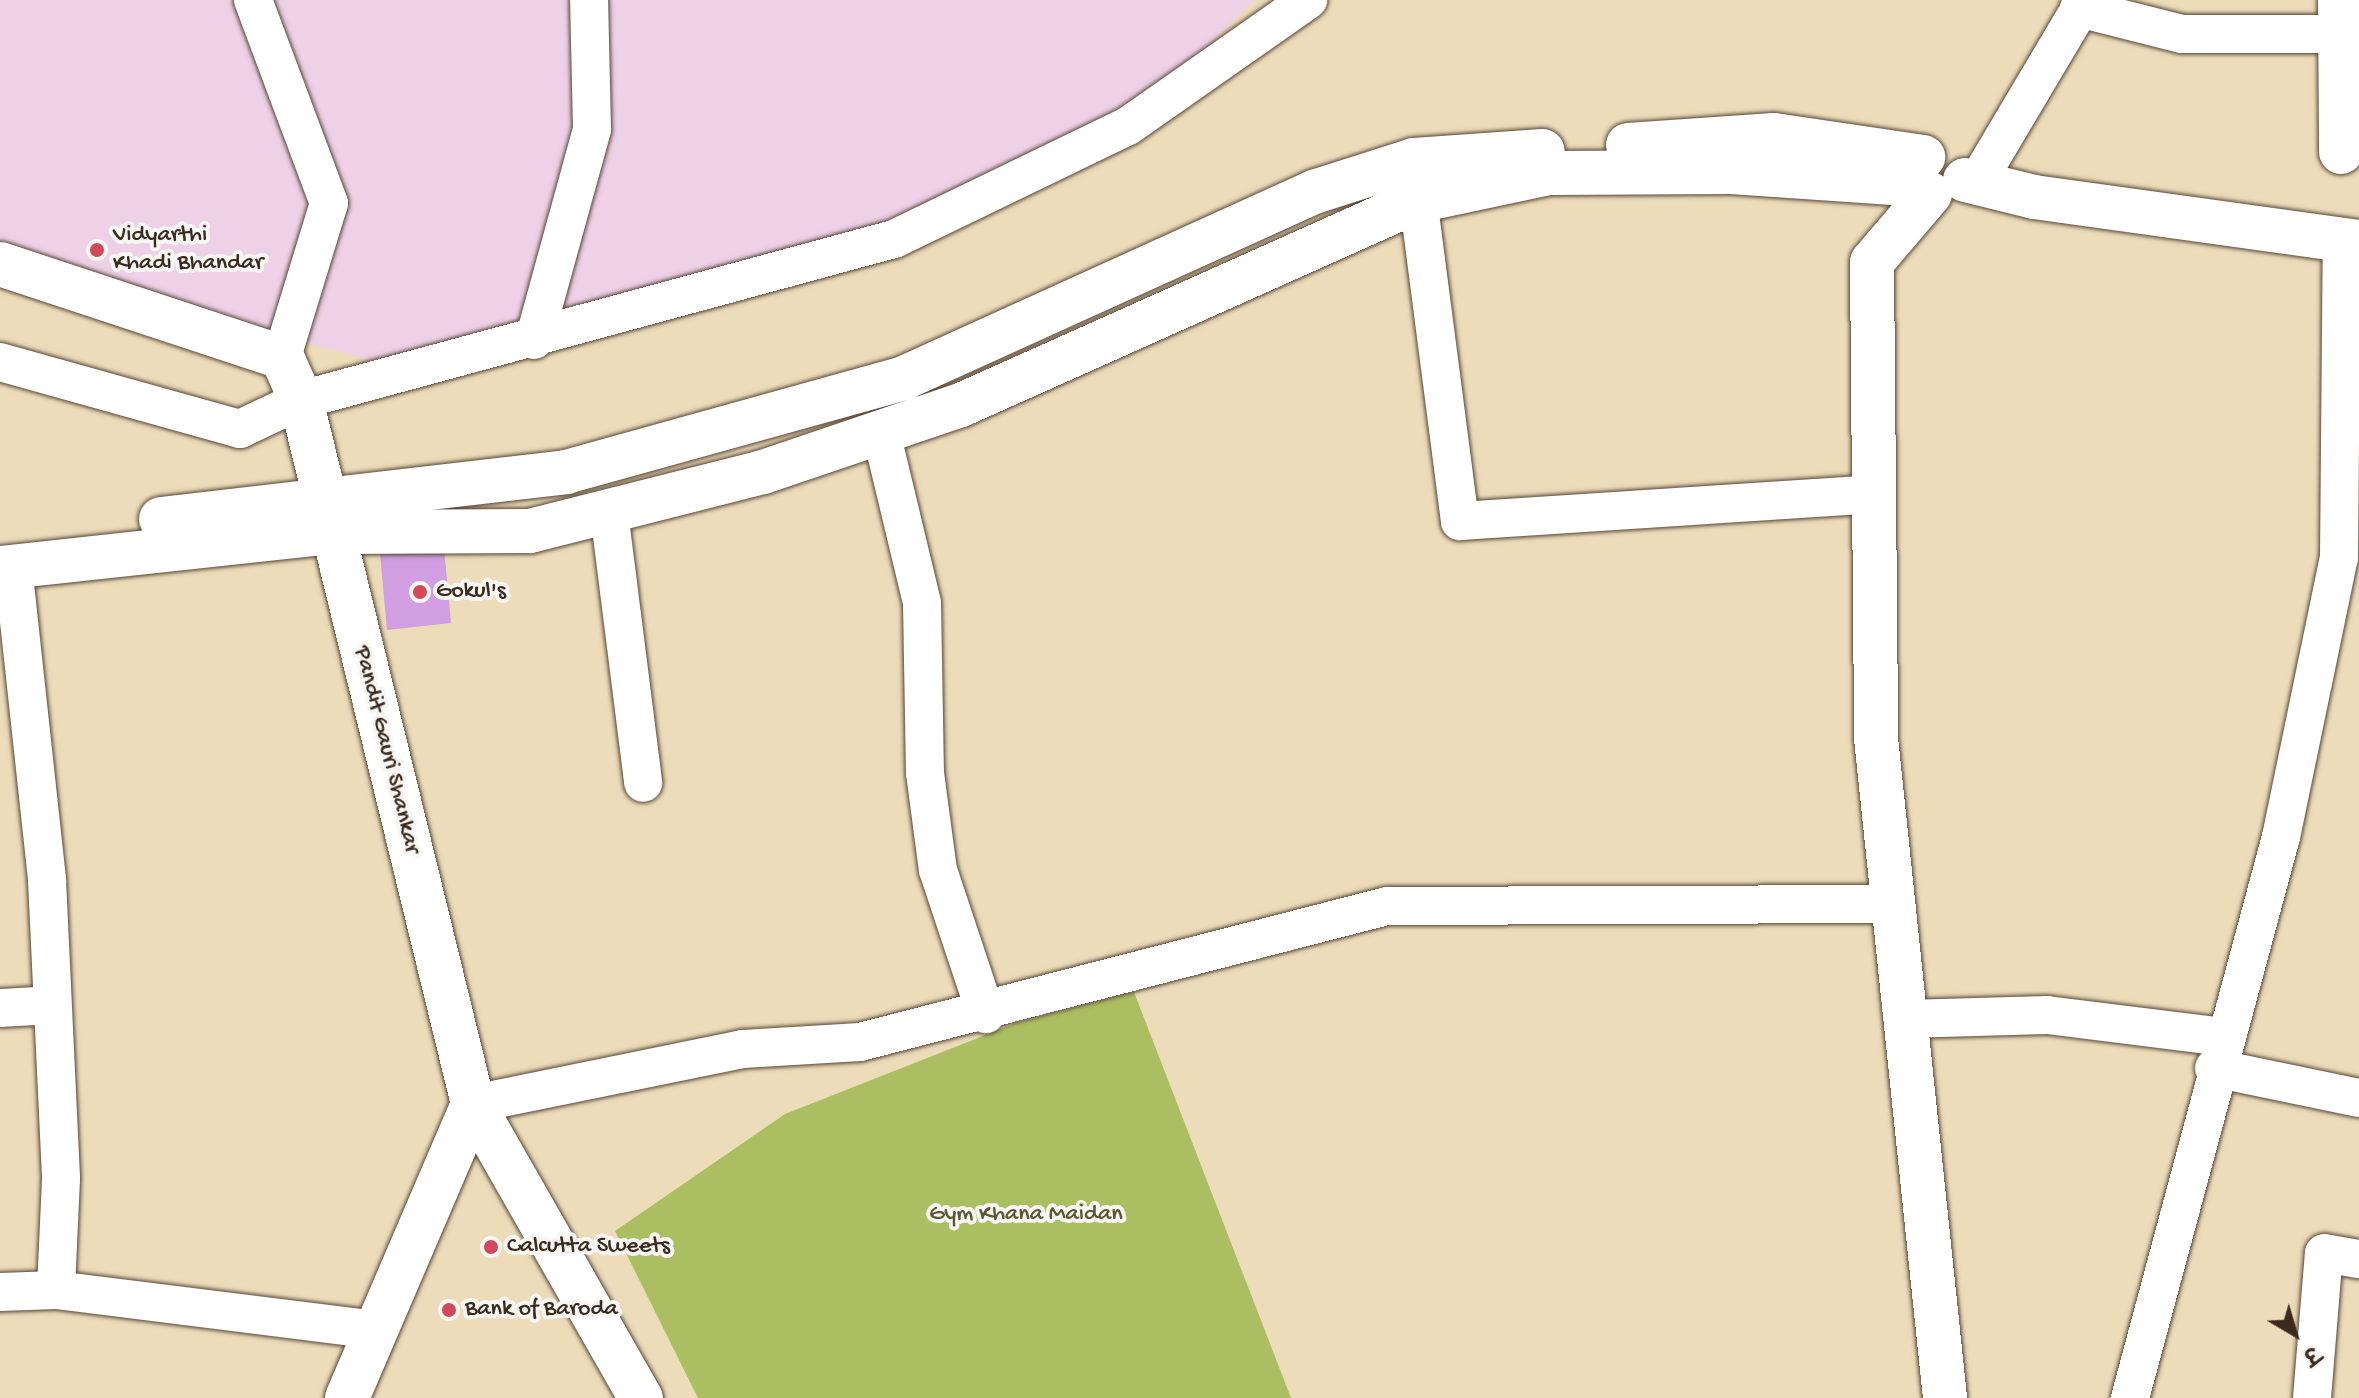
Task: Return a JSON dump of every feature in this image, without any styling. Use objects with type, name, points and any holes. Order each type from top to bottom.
[{"type":"main road","points":[[2340,14],[2341,152]]},
{"type":"main road","points":[[4,558],[329,515],[518,477],[566,472],[904,378],[1317,191],[1415,180],[1549,173],[1731,172],[1943,179],[2034,197],[2350,241]]},
{"type":"main road","points":[[1943,179],[1872,262],[1876,738],[1945,1398]]},
{"type":"main road","points":[[329,515],[530,531],[609,512],[881,432],[1187,309],[1415,180]]},
{"type":"main road","points":[[0,264],[282,357]]},
{"type":"main road","name":"Pandit Gauri Shankar","points":[[282,357],[301,400],[473,1104],[641,1398]]},
{"type":"main road","points":[[518,477],[530,531]]},
{"type":"main road","points":[[347,1398],[473,1104]]},
{"type":"street","points":[[253,0],[329,203],[282,357]]},
{"type":"street","points":[[534,340],[592,129],[589,0]]},
{"type":"street","points":[[0,362],[240,429],[301,400],[534,340],[894,239],[1128,126],[1308,0]]},
{"type":"street","points":[[1943,179],[2082,4],[2182,34],[2321,34],[2340,14]]},
{"type":"street","points":[[1415,180],[1460,521],[1873,494]]},
{"type":"street","points":[[2130,1398],[2218,1053],[2344,606],[2339,558],[2350,241]]},
{"type":"street","points":[[881,432],[922,603],[925,773],[938,870],[986,1014]]},
{"type":"street","points":[[609,512],[643,783]]},
{"type":"street","points":[[4,558],[47,880],[61,1179],[56,1290]]},
{"type":"street","points":[[473,1104],[743,1049],[860,1042],[986,1014],[1387,906],[1893,904]]},
{"type":"street","points":[[0,1008],[52,1005]]},
{"type":"street","points":[[1905,1019],[2047,1015],[2218,1053],[2359,1098]]},
{"type":"street","points":[[2312,1398],[2324,1253],[2359,1259]]},
{"type":"street","points":[[0,1292],[56,1290],[376,1330]]},
{"type":"shaded area","points":[[0,0],[1254,0],[1128,126],[894,239],[411,371],[0,259]]},
{"type":"green space","name":"Gym Khana Maidan","points":[[1134,992],[1291,1398],[698,1398],[615,1231],[785,1114],[1016,1023]]},
{"type":"building","points":[[444,548],[451,623],[387,630],[380,554]]},
{"type":"place","name":"Vidyarthi Khadi Bhandar","points":[[97,250]]},
{"type":"place","name":"Gokul's","points":[[420,592]]},
{"type":"place","name":"Calcutta Sweets","points":[[491,1247]]},
{"type":"place","name":"Bank of Baroda","points":[[449,1310]]}]
